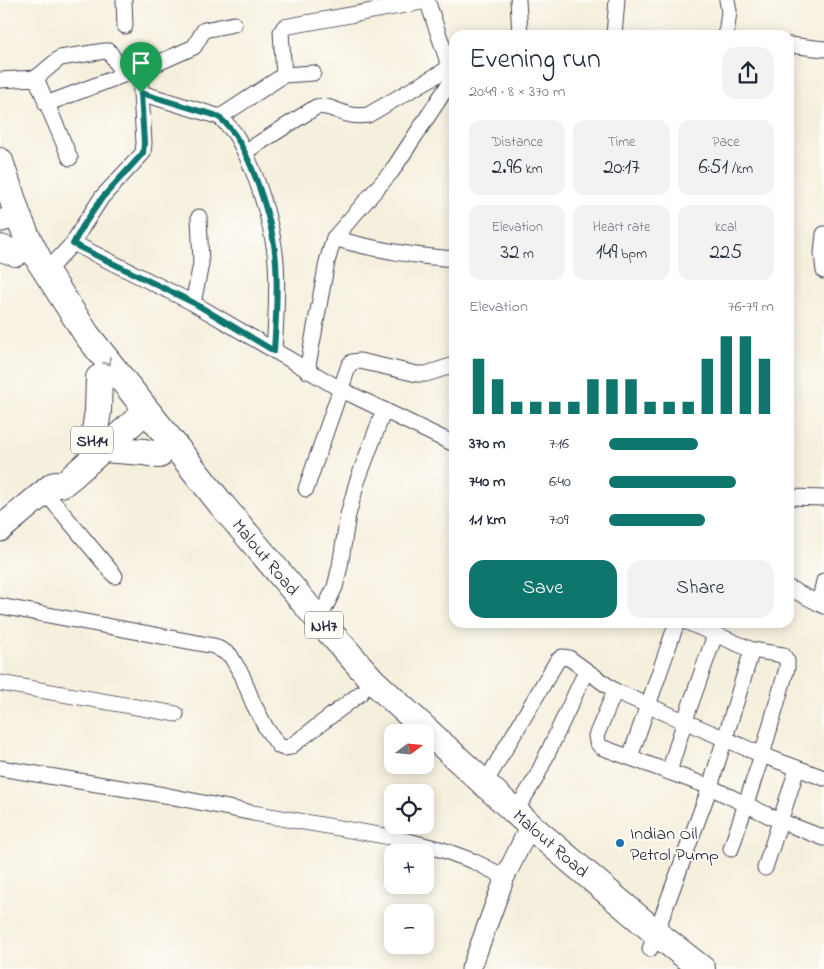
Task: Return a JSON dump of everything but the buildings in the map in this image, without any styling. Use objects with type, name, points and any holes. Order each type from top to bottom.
[{"type":"highway","name":"NH7","points":[[0,160],[5,213]]},
{"type":"highway","name":"Malout Road","points":[[5,213],[8,250],[26,271],[73,344],[99,378],[135,411],[361,692],[396,724]]},
{"type":"highway","name":"Malout Road","points":[[5,213],[27,237],[46,272],[135,411],[159,456],[215,509],[373,681],[653,941],[675,969]]},
{"type":"highway","points":[[99,378],[99,443],[159,456]]},
{"type":"highway","name":"Malout Road","points":[[434,759],[523,840],[653,941],[702,969]]},
{"type":"main road","name":"SH14","points":[[0,529],[49,488],[63,484],[99,443],[135,411]]},
{"type":"street","points":[[124,0],[125,26]]},
{"type":"street","points":[[518,0],[520,30]]},
{"type":"street","points":[[614,30],[617,0]]},
{"type":"street","points":[[727,0],[729,11],[727,30]]},
{"type":"street","points":[[284,75],[281,32],[284,27],[427,1],[449,64]]},
{"type":"street","points":[[46,104],[123,75],[140,71],[194,47],[204,30],[234,24]]},
{"type":"street","points":[[794,46],[823,54]]},
{"type":"street","points":[[0,80],[36,78],[60,58],[105,51],[109,51],[112,54],[123,75]]},
{"type":"street","points":[[46,272],[73,244],[102,198],[143,153],[140,71]]},
{"type":"street","points":[[220,117],[284,75],[313,73]]},
{"type":"street","points":[[245,152],[316,107],[324,106],[348,115],[359,116],[368,114],[449,74]]},
{"type":"street","points":[[36,78],[70,158]]},
{"type":"street","points":[[307,371],[327,262],[334,238],[392,171],[449,78]]},
{"type":"street","points":[[141,93],[220,117],[234,133],[245,152],[268,218],[276,261],[277,300],[274,351]]},
{"type":"street","points":[[194,303],[201,264],[199,217]]},
{"type":"street","points":[[824,234],[822,253],[824,271]]},
{"type":"street","points":[[334,238],[386,252],[449,259]]},
{"type":"street","points":[[73,244],[194,303],[340,390],[449,442]]},
{"type":"street","points":[[306,489],[349,365],[356,361],[417,374],[426,374],[449,367]]},
{"type":"street","points":[[319,620],[334,587],[340,566],[348,515],[357,482],[384,410]]},
{"type":"street","points":[[49,488],[115,576]]},
{"type":"street","points":[[794,497],[824,498]]},
{"type":"street","points":[[794,590],[821,604],[824,581]]},
{"type":"street","points":[[0,606],[214,646],[230,655],[242,675],[253,703],[266,728],[279,746],[284,748],[290,747],[361,692]]},
{"type":"street","points":[[630,757],[675,628]]},
{"type":"street","points":[[700,628],[752,650],[783,655],[787,661],[787,668],[762,755],[731,849]]},
{"type":"street","points":[[669,772],[684,720],[715,635]]},
{"type":"street","points":[[653,941],[710,787],[752,650]]},
{"type":"street","points":[[485,783],[557,661],[562,657],[569,658],[615,691],[762,755],[824,778]]},
{"type":"street","points":[[515,812],[536,778],[586,671]]},
{"type":"street","points":[[0,683],[176,714]]},
{"type":"street","points":[[615,691],[596,736],[597,742],[601,747],[710,787],[746,803],[780,822],[824,838]]},
{"type":"street","points":[[0,768],[164,795],[396,838],[443,850],[473,861],[505,877]]},
{"type":"street","points":[[765,868],[797,769]]},
{"type":"street","points":[[471,969],[505,877],[523,840]]},
{"type":"place","name":"Indian Oil Petrol Pump","points":[[620,843]]},
{"type":"route","points":[[141,93],[220,117],[234,133],[245,152],[259,187],[268,218],[276,261],[277,300],[274,351],[194,303],[73,244],[102,198],[143,153],[141,93]]}]
